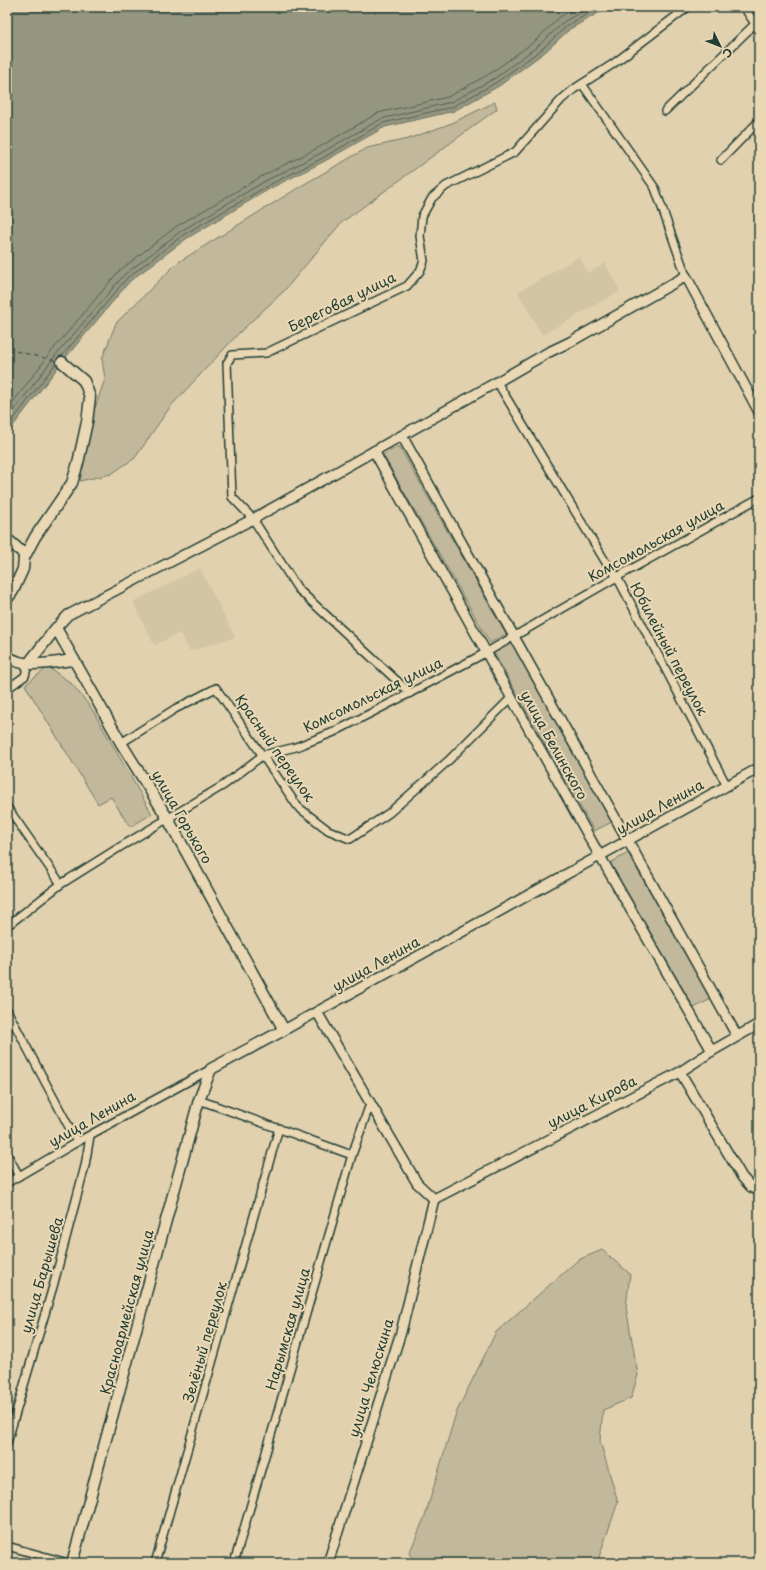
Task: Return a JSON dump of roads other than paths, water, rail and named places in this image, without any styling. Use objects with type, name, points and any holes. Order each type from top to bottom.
[{"type":"main road","points":[[24,558],[35,537],[72,483],[87,422],[90,396],[84,381],[62,362]]},
{"type":"main road","points":[[7,539],[23,553],[24,558],[23,569],[13,591],[7,599]]},
{"type":"main road","points":[[28,664],[56,628]]},
{"type":"main road","name":"улица Горького","points":[[56,628],[121,742],[168,819],[284,1030]]},
{"type":"main road","points":[[7,656],[11,659],[28,664],[74,660]]},
{"type":"main road","name":"улица Ленина","points":[[211,1069],[284,1030]]},
{"type":"main road","name":"Красноармейская улица","points":[[72,1563],[199,1100],[211,1069]]},
{"type":"street","name":"Береговая улица","points":[[253,518],[232,497],[227,363],[232,355],[266,353],[407,286],[420,271],[424,261],[420,236],[422,216],[432,198],[446,186],[515,152],[562,99],[613,64],[688,7]]},
{"type":"street","points":[[665,111],[758,25],[744,7]]},
{"type":"street","points":[[582,84],[655,188],[686,276],[759,412]]},
{"type":"street","points":[[721,160],[759,121]]},
{"type":"street","points":[[56,628],[68,615],[253,518],[686,276]]},
{"type":"street","name":"Юбилейный переулок","points":[[497,382],[616,577],[727,786]]},
{"type":"street","name":"улица Белинского","points":[[402,436],[514,636],[626,841],[737,1036]]},
{"type":"street","name":"улица Белинского","points":[[374,451],[600,856],[712,1051]]},
{"type":"street","name":"Комсомольская улица","points":[[7,926],[61,884],[224,785],[263,755],[296,746],[334,732],[410,693],[487,652],[616,577],[759,498]]},
{"type":"street","points":[[253,518],[298,589],[410,693]]},
{"type":"street","points":[[7,689],[25,676],[28,664]]},
{"type":"street","name":"Красный переулок","points":[[121,742],[174,709],[216,688],[298,807],[328,830],[350,839],[389,813],[425,782],[512,697]]},
{"type":"street","name":"улица Ленина","points":[[284,1030],[759,768]]},
{"type":"street","points":[[7,806],[61,884]]},
{"type":"street","points":[[7,1010],[77,1142]]},
{"type":"street","points":[[317,1012],[417,1183],[434,1199]]},
{"type":"street","name":"улица Кирова","points":[[434,1199],[680,1072],[712,1051],[759,1024]]},
{"type":"street","name":"улица Ленина","points":[[7,1183],[77,1142],[211,1069]]},
{"type":"street","points":[[680,1072],[742,1177],[751,1187],[759,1192]]},
{"type":"street","points":[[199,1100],[352,1155]]},
{"type":"street","name":"Нарымская улица","points":[[234,1563],[352,1155],[370,1104]]},
{"type":"street","name":"Зелёный переулок","points":[[155,1563],[279,1128]]},
{"type":"street","name":"улица Барышева","points":[[7,1443],[54,1283],[85,1166],[90,1136]]},
{"type":"street","points":[[7,1154],[19,1176]]},
{"type":"street","name":"улица Челюскина","points":[[328,1563],[400,1332],[434,1199]]},
{"type":"street","points":[[7,1546],[68,1563]]},
{"type":"water","points":[[7,7],[609,7],[570,29],[545,52],[499,86],[454,111],[385,127],[323,162],[271,188],[186,239],[130,281],[62,362],[7,434]]}]
